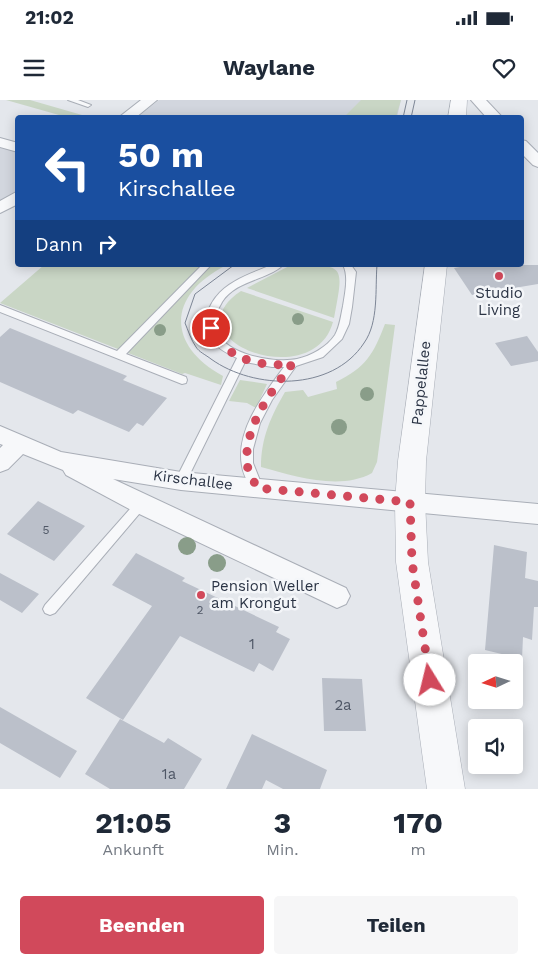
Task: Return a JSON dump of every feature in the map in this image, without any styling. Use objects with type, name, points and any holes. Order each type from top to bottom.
[{"type":"street","points":[[130,115],[150,100]]},
{"type":"street","points":[[457,115],[459,100]]},
{"type":"street","points":[[478,100],[493,115]]},
{"type":"street","points":[[0,142],[15,147]]},
{"type":"street","points":[[524,147],[538,162]]},
{"type":"street","points":[[0,208],[15,198]]},
{"type":"street","name":"Pappelallee","points":[[436,267],[412,461],[410,502],[412,562],[446,789]]},
{"type":"street","points":[[0,463],[9,438]]},
{"type":"street","name":"Kirschallee","points":[[9,438],[58,460],[141,504],[337,596]]},
{"type":"street","name":"Kirschallee","points":[[58,460],[181,481],[538,514]]},
{"type":"lane","points":[[71,100],[88,105]]},
{"type":"lane","points":[[119,355],[205,267]]},
{"type":"lane","points":[[275,267],[226,292],[214,306],[210,322],[216,339],[227,350],[242,358],[271,365],[292,364],[320,355],[338,339],[343,326],[351,272],[348,267]]},
{"type":"lane","points":[[0,308],[182,380]]},
{"type":"lane","points":[[181,481],[242,358]]},
{"type":"lane","points":[[257,488],[246,464],[250,442],[265,402],[292,364]]},
{"type":"lane","points":[[50,609],[141,504]]},
{"type":"shaded area","points":[[159,100],[401,100],[397,115],[140,115]]},
{"type":"shaded area","points":[[0,146],[15,150],[15,193],[0,204]]},
{"type":"green space","points":[[6,100],[30,100],[82,115],[59,115]]},
{"type":"green space","points":[[361,100],[401,100],[397,115],[346,115]]},
{"type":"green space","points":[[42,267],[224,267],[193,290],[185,304],[181,319],[183,334],[191,349],[204,363],[223,376],[221,385],[185,373],[182,374],[0,303]]},
{"type":"green space","points":[[287,267],[326,267],[337,271],[339,278],[334,318],[247,288]]},
{"type":"green space","points":[[241,291],[333,322],[320,344],[300,355],[276,357],[252,352],[233,341],[222,326],[223,309]]},
{"type":"green space","points":[[385,324],[395,325],[377,462],[372,473],[346,481],[332,481],[302,478],[261,467],[265,437],[275,410],[285,392],[303,390],[308,397],[337,389],[336,382],[355,371],[367,359]]},
{"type":"green space","points":[[240,380],[267,384],[256,408],[247,403],[229,401]]},
{"type":"building","name":"Studio Living","points":[[538,265],[538,284],[472,295],[454,268]]},
{"type":"building","points":[[10,328],[127,376],[123,380],[167,398],[143,426],[137,423],[129,432],[78,410],[73,414],[0,382],[0,337]]},
{"type":"building","points":[[527,336],[538,352],[538,361],[511,366],[495,343]]},
{"type":"building","points":[[38,501],[85,526],[54,561],[7,534]]},
{"type":"building","points":[[494,545],[527,552],[525,578],[538,581],[538,607],[534,607],[532,640],[523,637],[522,654],[501,654],[485,650]]},
{"type":"building","points":[[136,553],[185,578],[182,581],[279,627],[276,632],[290,639],[273,671],[259,663],[254,672],[180,636],[123,720],[86,698],[152,606],[112,585]]},
{"type":"building","points":[[0,573],[39,594],[22,613],[0,600]]},
{"type":"building","points":[[322,678],[362,679],[366,731],[324,731]]},
{"type":"building","points":[[0,707],[77,751],[60,778],[0,743]]},
{"type":"building","points":[[120,719],[164,743],[168,738],[202,759],[184,789],[110,789],[85,774]]},
{"type":"building","points":[[252,734],[327,770],[320,789],[283,789],[266,780],[262,789],[226,789]]},
{"type":"tram line","points":[[404,115],[407,100]]},
{"type":"tram line","points":[[412,115],[415,100]]},
{"type":"tram line","points":[[231,267],[195,294],[185,323],[197,349],[229,369],[249,376],[270,380],[292,381],[313,378],[333,371],[350,359],[364,343],[369,335],[374,315],[377,267]]},
{"type":"place","name":"Studio Living","points":[[499,276]]},
{"type":"place","name":"Pension Weller am Krongut","points":[[201,595]]},
{"type":"route","points":[[211,328],[216,339],[223,347],[242,358],[271,365],[292,364],[265,402],[255,424],[246,464],[257,488],[410,502],[412,562],[430,680]]}]
